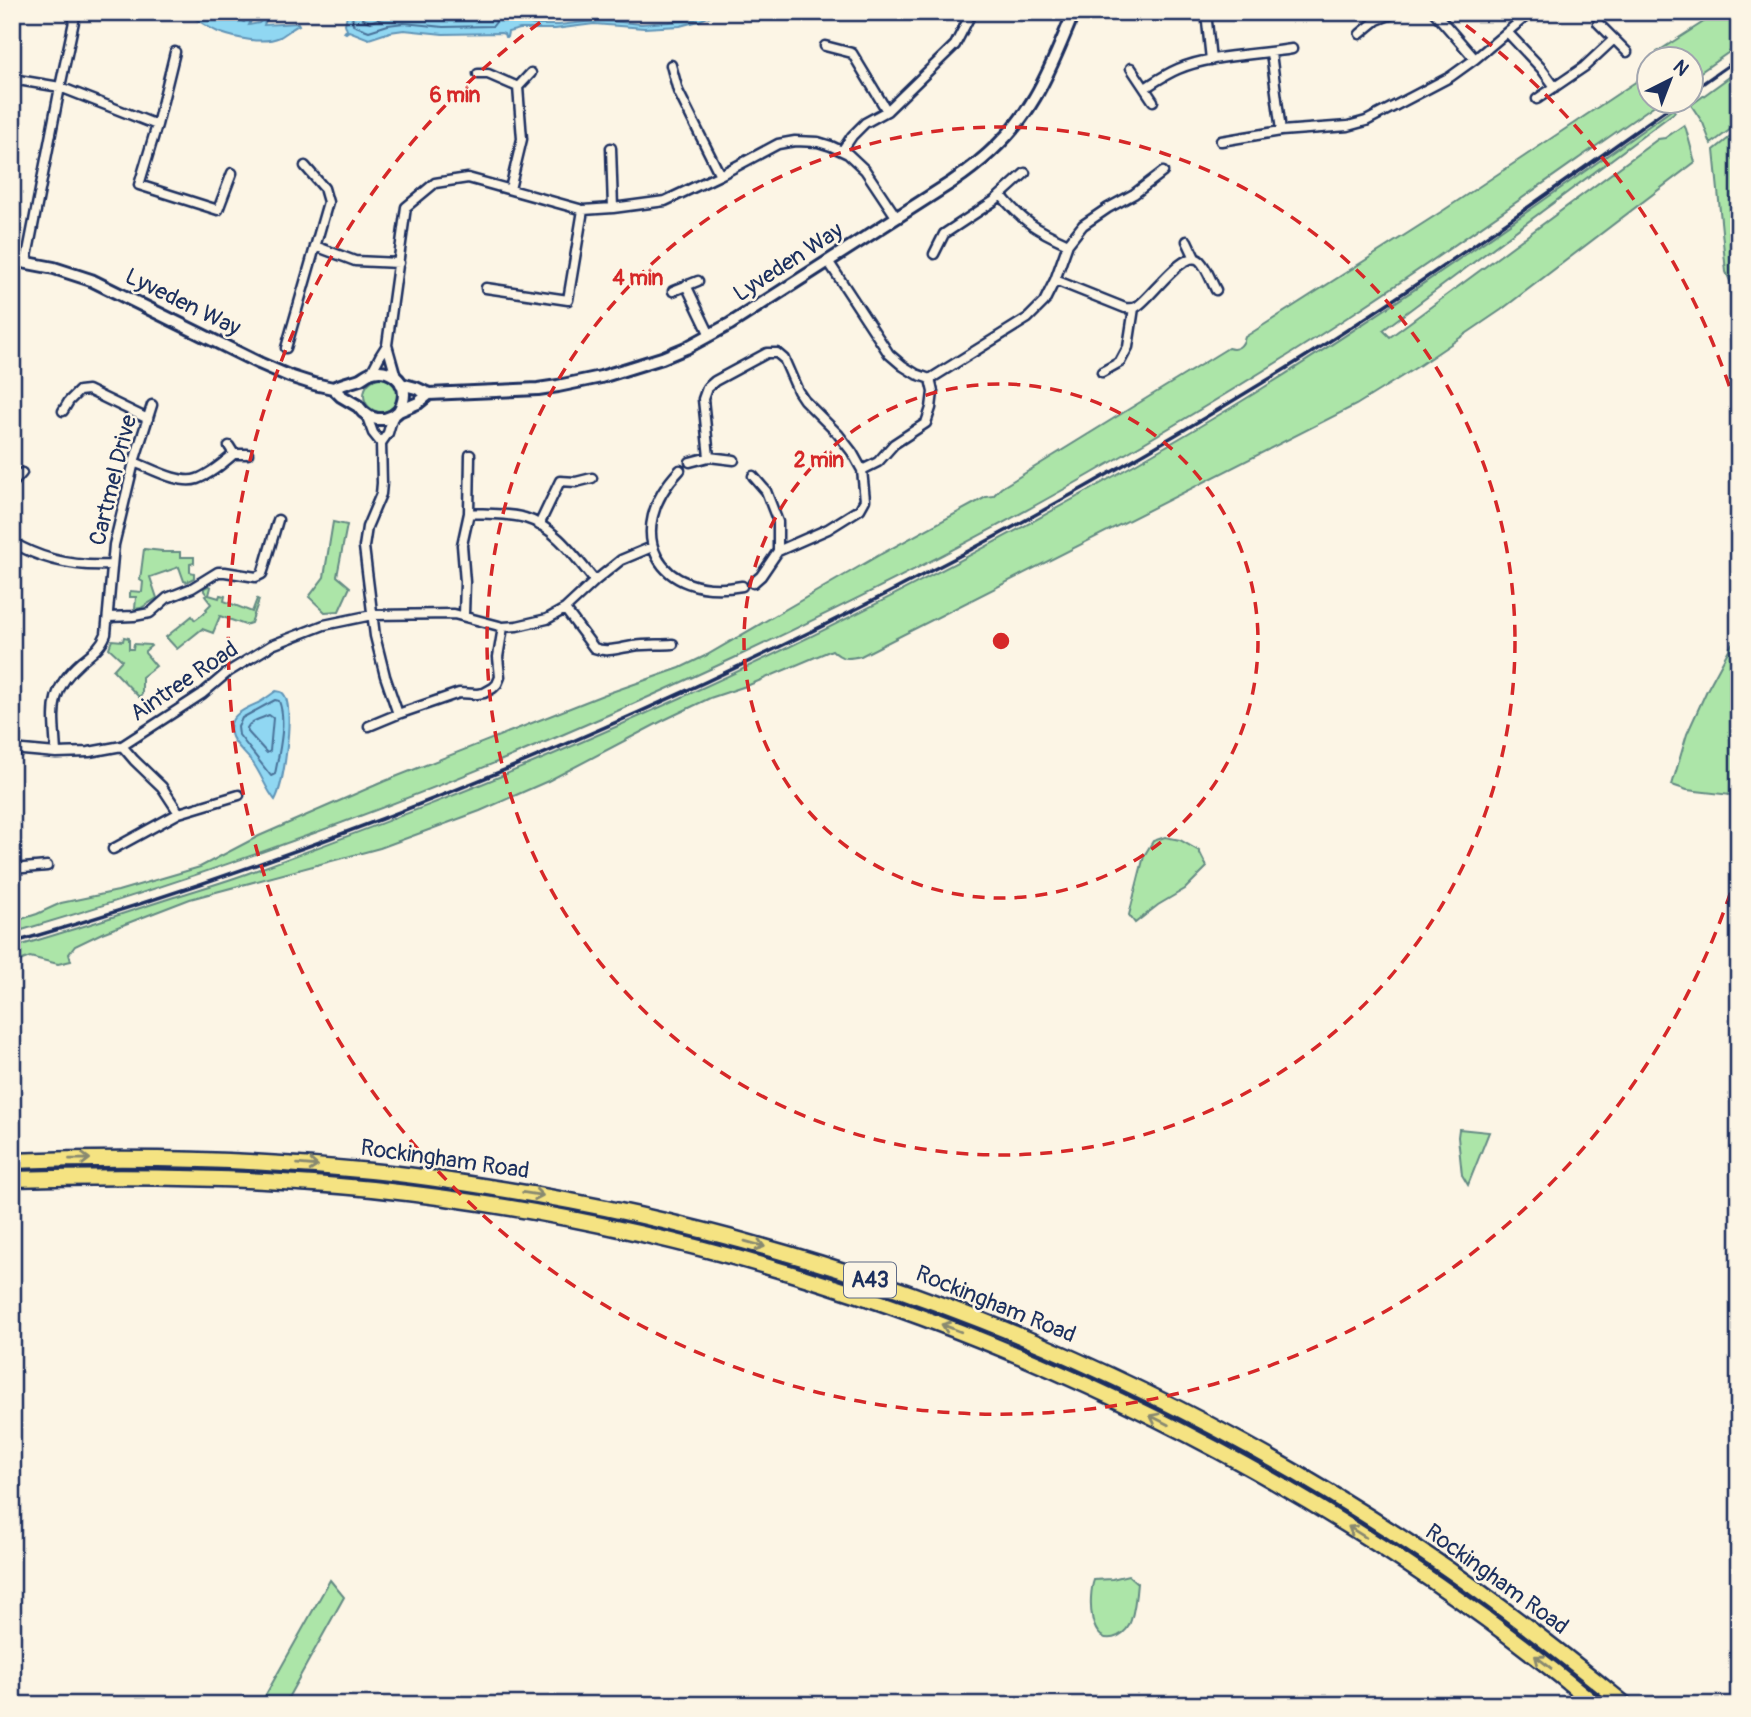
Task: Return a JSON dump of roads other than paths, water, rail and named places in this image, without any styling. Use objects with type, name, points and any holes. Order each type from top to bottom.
[{"type":"highway","name":"Rockingham Road","points":[[12,1161],[108,1158],[223,1160],[374,1171],[444,1180],[546,1196],[658,1219],[764,1247],[874,1281],[988,1323],[1105,1373],[1166,1402],[1277,1462],[1363,1514],[1468,1584],[1524,1624],[1626,1705]]},
{"type":"highway","name":"Rockingham Road","points":[[12,1179],[224,1178],[373,1189],[445,1198],[547,1214],[645,1236],[733,1257],[867,1298],[978,1339],[1095,1389],[1158,1419],[1267,1478],[1423,1575],[1513,1639],[1597,1705]]},
{"type":"street","points":[[26,262],[76,12]]},
{"type":"street","points":[[842,151],[865,123],[887,111],[955,45],[972,12]]},
{"type":"street","name":"Lyveden Way","points":[[333,388],[379,371],[387,372],[398,381],[429,394],[538,389],[579,382],[632,368],[686,348],[973,168],[1004,139],[1026,112],[1037,94],[1074,12]]},
{"type":"street","points":[[1206,12],[1211,60]]},
{"type":"street","points":[[1371,12],[1377,20]]},
{"type":"street","points":[[1360,34],[1377,20],[1397,12]]},
{"type":"street","points":[[1434,12],[1475,59]]},
{"type":"street","points":[[1221,141],[1281,131],[1348,126],[1366,121],[1450,77],[1531,12]]},
{"type":"street","points":[[1598,23],[1627,52]]},
{"type":"street","points":[[1507,33],[1555,86]]},
{"type":"street","points":[[1537,99],[1584,67],[1614,39]]},
{"type":"street","points":[[825,46],[852,53],[887,111]]},
{"type":"street","points":[[1145,88],[1177,69],[1211,60],[1292,50]]},
{"type":"street","points":[[176,52],[139,185],[218,210],[232,173]]},
{"type":"street","points":[[1271,53],[1281,131]]},
{"type":"street","points":[[671,65],[678,92],[720,175]]},
{"type":"street","points":[[1131,68],[1153,101]]},
{"type":"street","points":[[510,189],[522,139],[518,87],[531,73]]},
{"type":"street","points":[[478,74],[488,74],[518,87]]},
{"type":"street","points":[[12,79],[60,87],[157,125]]},
{"type":"street","points":[[381,443],[373,433],[356,398],[356,390],[387,345],[407,207],[435,183],[468,178],[583,209],[613,208],[665,201],[778,144],[795,141],[818,142],[842,151],[855,160],[865,170],[897,218]]},
{"type":"street","points":[[611,148],[613,208]]},
{"type":"street","points":[[286,348],[328,202],[324,188],[305,166]]},
{"type":"street","points":[[930,379],[1028,318],[1044,302],[1068,244],[1083,225],[1134,194],[1163,172]]},
{"type":"street","points":[[934,254],[944,234],[1001,195],[1026,173]]},
{"type":"street","points":[[1001,195],[1030,226],[1068,244]]},
{"type":"street","points":[[486,288],[568,300],[583,209]]},
{"type":"street","points":[[1186,241],[1216,290]]},
{"type":"street","points":[[315,246],[355,261],[399,263]]},
{"type":"street","points":[[1102,372],[1120,362],[1128,347],[1134,309],[1171,272],[1188,258],[1195,258]]},
{"type":"street","name":"Lyveden Way","points":[[12,260],[54,268],[91,280],[259,363],[289,376],[333,388],[362,410]]},
{"type":"street","points":[[828,261],[889,354],[909,370],[930,379]]},
{"type":"street","points":[[1055,280],[1125,308],[1134,309]]},
{"type":"street","points":[[673,290],[698,281]]},
{"type":"street","points":[[685,285],[710,335]]},
{"type":"street","points":[[387,345],[404,396],[381,443],[381,494],[367,527],[364,547],[375,636],[398,714]]},
{"type":"street","points":[[709,457],[703,399],[708,388],[767,353],[777,353],[784,359],[804,401],[838,434],[862,470],[865,500],[860,509],[828,528],[778,551],[754,583]]},
{"type":"street","points":[[862,470],[878,462],[894,444],[926,423],[932,408],[930,379]]},
{"type":"street","points":[[64,411],[79,390],[88,390],[148,419]]},
{"type":"street","name":"Lyveden Way","points":[[396,413],[418,403],[429,394]]},
{"type":"street","name":"Cartmel Drive","points":[[56,753],[55,695],[62,681],[102,644],[106,634],[114,545],[134,461],[152,405]]},
{"type":"street","points":[[362,410],[377,419],[385,419],[396,413]]},
{"type":"street","points":[[134,461],[184,480],[196,480],[215,469],[232,450],[248,454]]},
{"type":"street","points":[[464,615],[462,545],[469,513],[470,455]]},
{"type":"street","points":[[690,462],[709,457],[734,460]]},
{"type":"street","points":[[680,470],[666,487],[656,506],[651,525],[652,547],[657,558],[668,572],[700,588],[742,586]]},
{"type":"street","points":[[12,484],[22,473]]},
{"type":"street","points":[[752,476],[766,491],[772,503],[778,523],[778,551]]},
{"type":"street","points":[[539,525],[561,481],[576,482],[592,478]]},
{"type":"street","points":[[469,513],[522,517],[539,525],[562,543],[595,581]]},
{"type":"street","points":[[109,617],[150,613],[167,598],[192,588],[218,572],[256,578],[264,568],[278,520]]},
{"type":"street","name":"Cartmel Drive","points":[[12,541],[51,559],[87,565],[112,565]]},
{"type":"street","points":[[369,726],[459,693],[484,693],[493,688],[500,677],[498,657],[503,627],[547,619],[565,609],[621,560],[652,547]]},
{"type":"street","points":[[565,609],[598,650],[673,644]]},
{"type":"street","name":"Aintree Road","points":[[12,748],[56,753],[89,752],[122,746],[202,694],[228,672],[272,645],[324,625],[372,615],[422,614],[464,615],[503,627]]},
{"type":"street","points":[[122,746],[162,787],[179,813]]},
{"type":"street","points":[[113,849],[179,813],[239,795]]},
{"type":"street","points":[[12,869],[47,866]]},
{"type":"water","points":[[184,12],[204,18],[222,14],[244,22],[250,15],[253,16],[249,25],[259,23],[264,18],[264,25],[299,25],[280,37],[249,40],[218,32]]},
{"type":"water","points":[[343,12],[493,12],[505,18],[535,25],[559,25],[602,20],[641,24],[669,22],[695,19],[708,12],[718,12],[680,26],[644,28],[594,24],[555,29],[520,29],[508,32],[507,37],[501,33],[443,34],[404,30],[369,39],[349,31],[344,32],[347,30],[347,15],[343,15]]},
{"type":"water","points":[[276,691],[282,692],[288,705],[288,732],[284,765],[275,800],[253,763],[232,737],[230,730],[237,715]]},
{"type":"waterway","points":[[205,12],[221,17]]},
{"type":"railway","points":[[1706,81],[1739,58]]},
{"type":"railway","points":[[12,943],[176,892],[339,835],[499,772],[657,704],[812,631],[965,552],[1116,469],[1264,382],[1421,281],[1657,116]]}]
